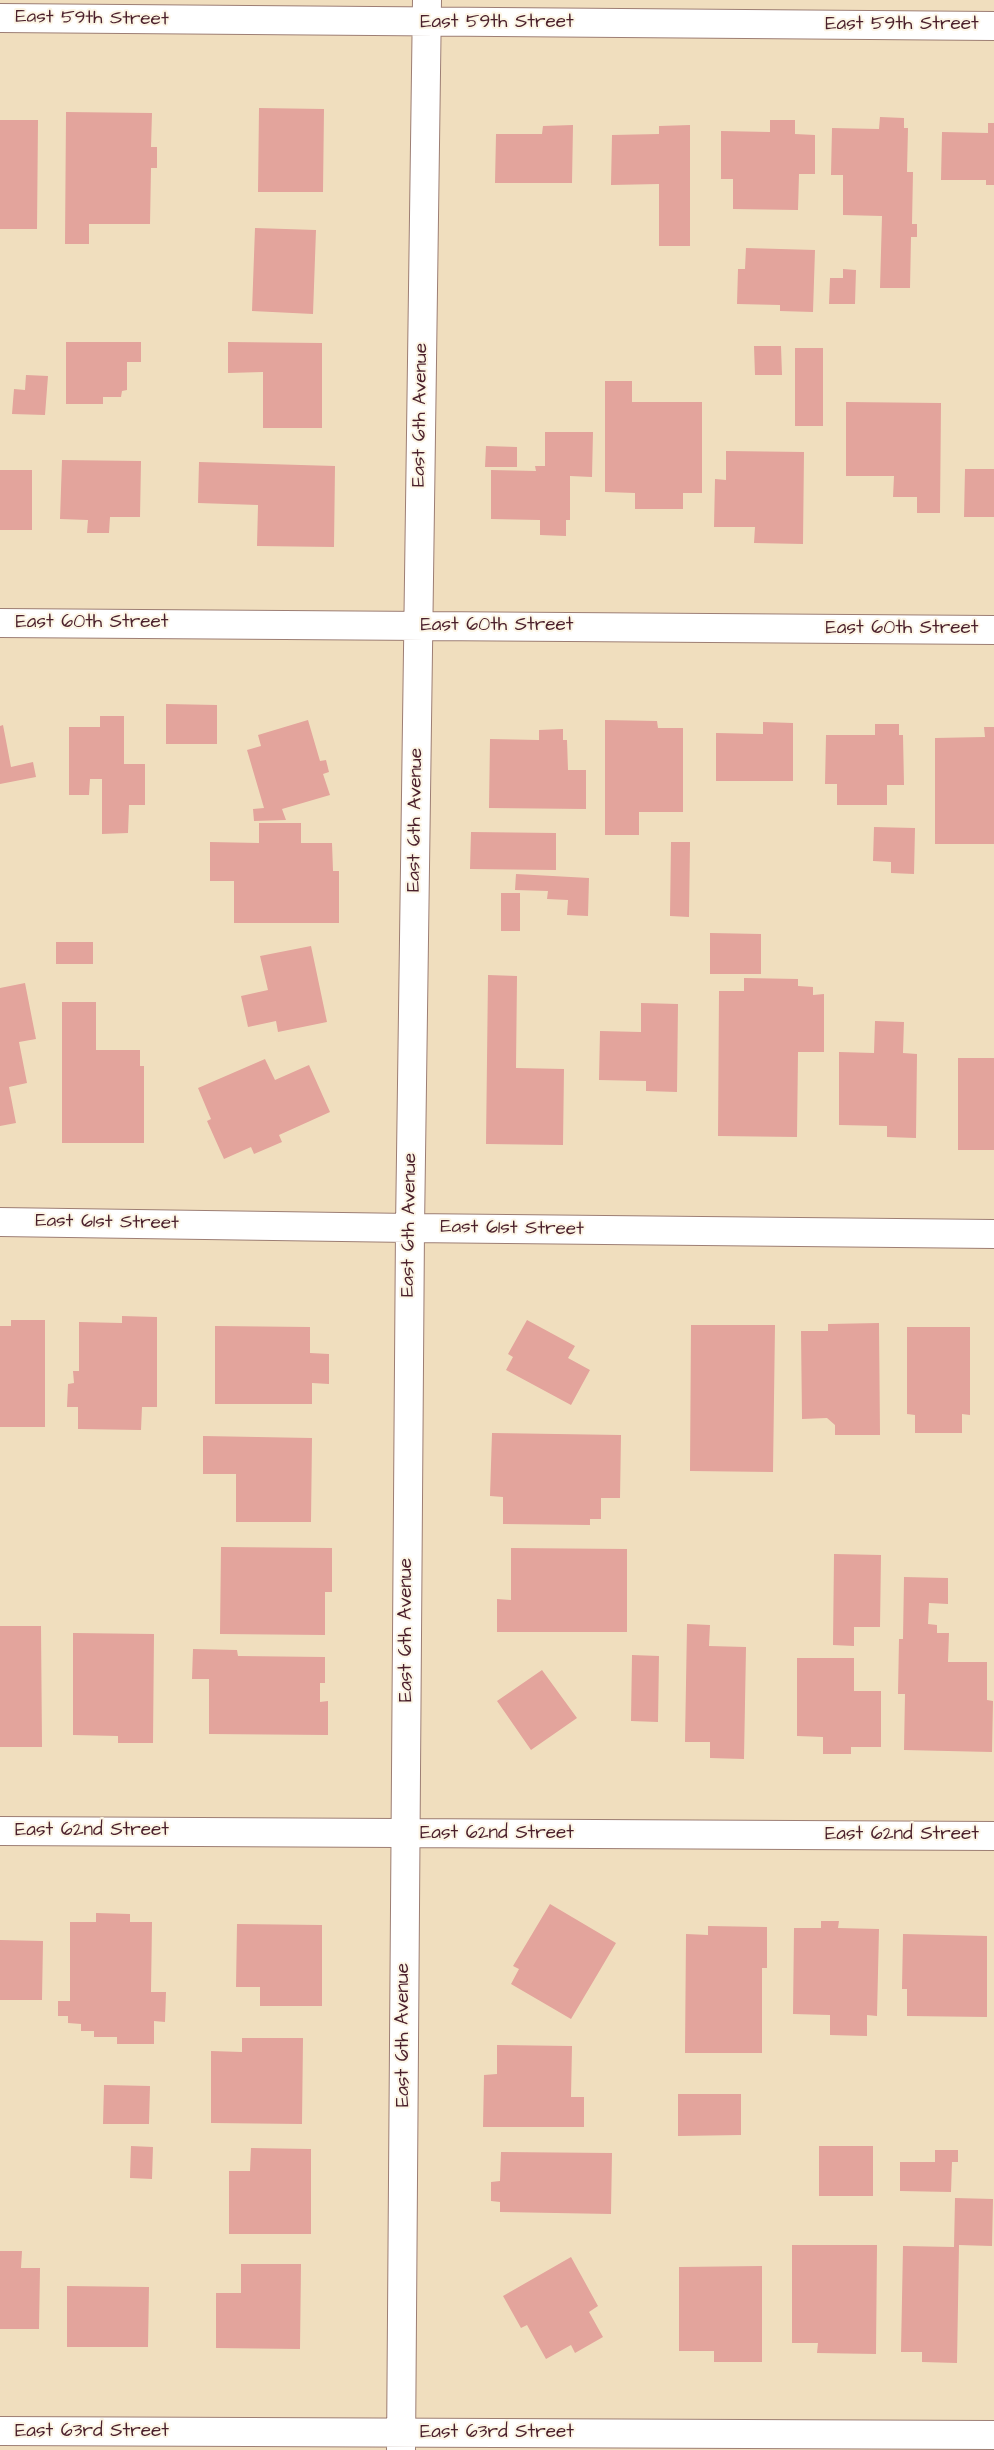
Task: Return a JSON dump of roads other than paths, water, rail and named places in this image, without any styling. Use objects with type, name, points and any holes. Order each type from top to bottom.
[{"type":"street","name":"East 59th Street","points":[[0,18],[427,11],[994,26]]},
{"type":"street","name":"East 6th Avenue","points":[[401,2441],[410,1228],[427,11]]},
{"type":"street","name":"East 60th Street","points":[[0,623],[994,630]]},
{"type":"street","name":"East 61st Street","points":[[0,1222],[994,1234]]},
{"type":"street","name":"East 62nd Street","points":[[0,1831],[994,1836]]},
{"type":"street","name":"East 63rd Street","points":[[0,2431],[401,2441],[994,2435]]}]
